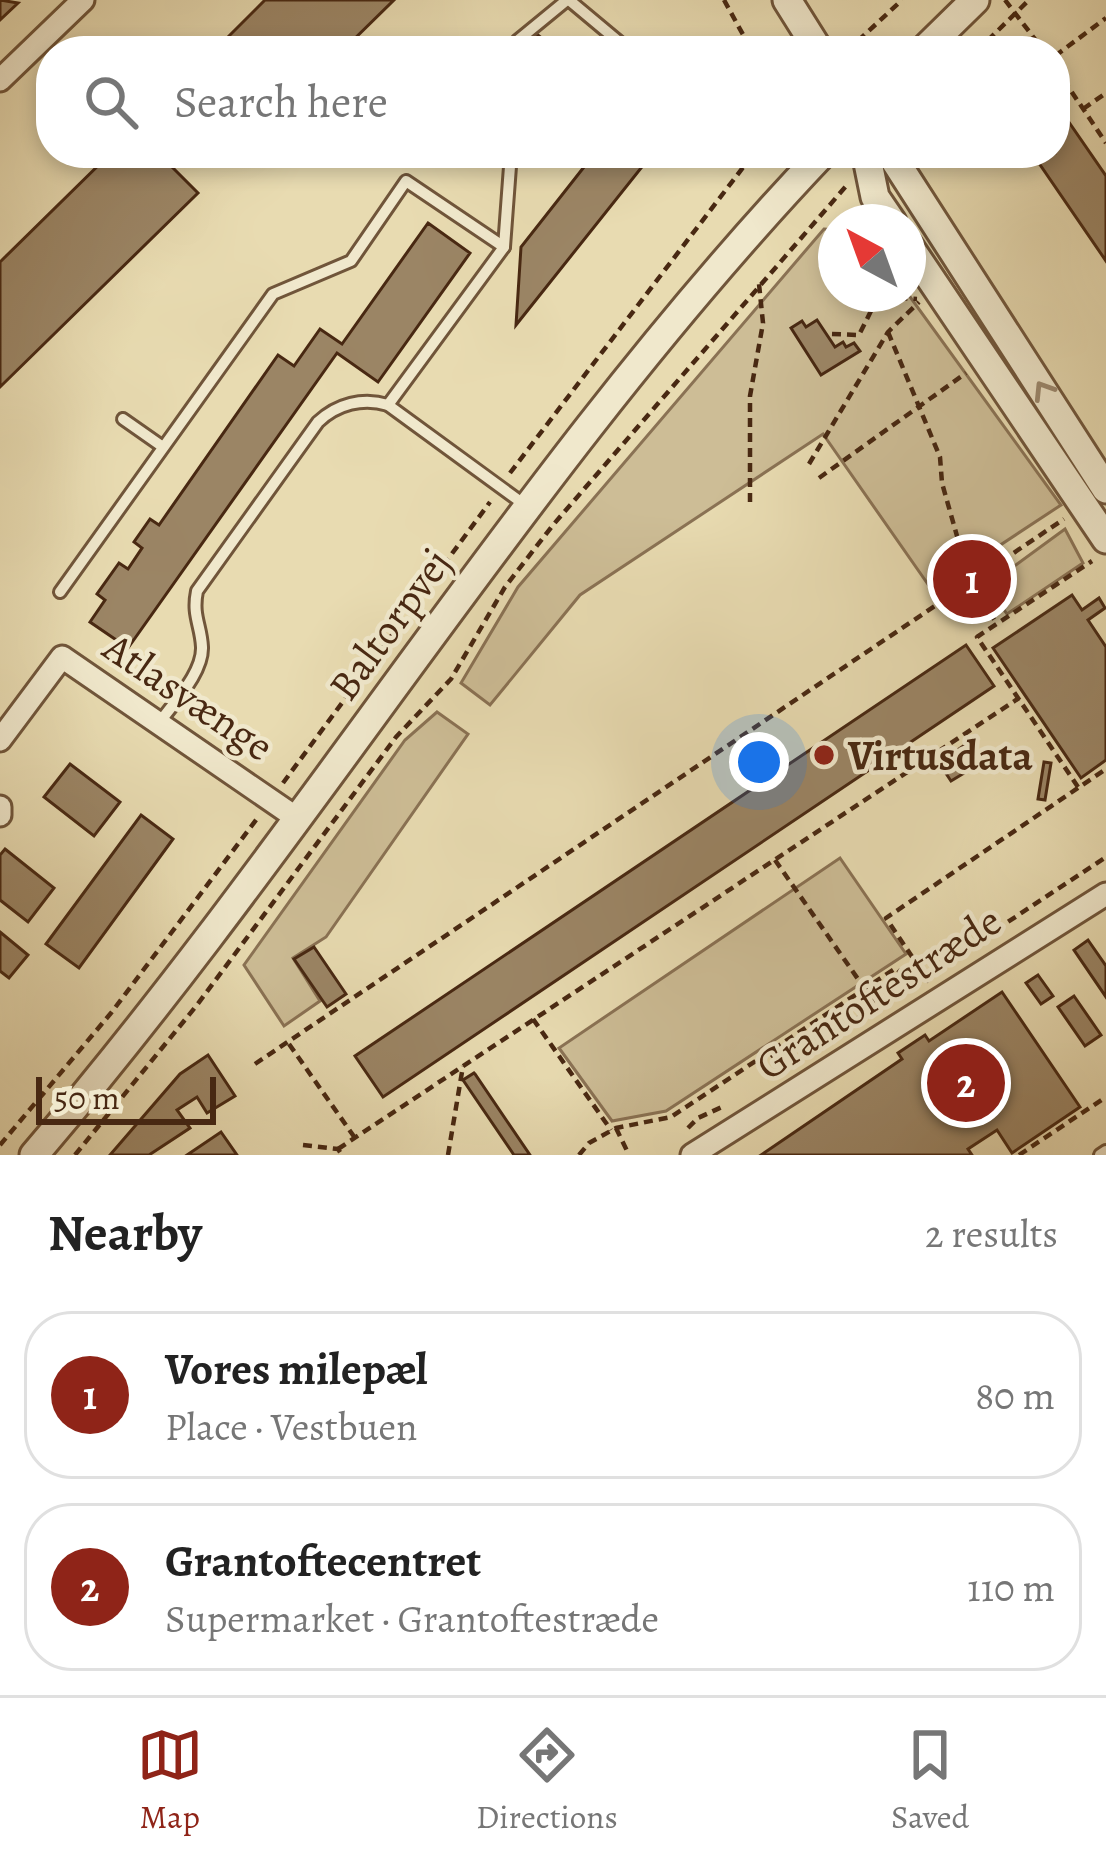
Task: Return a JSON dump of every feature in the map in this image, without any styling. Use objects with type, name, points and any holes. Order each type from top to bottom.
[{"type":"street","points":[[46,36],[83,0]]},
{"type":"street","points":[[787,0],[810,36]]},
{"type":"street","points":[[938,36],[975,0]]},
{"type":"street","points":[[0,80],[36,45]]},
{"type":"street","name":"Baltorpvej","points":[[34,1155],[176,984],[528,507],[662,335],[810,168]]},
{"type":"street","points":[[875,168],[875,197],[880,204]]},
{"type":"street","points":[[883,168],[1095,498],[1106,539]]},
{"type":"street","points":[[926,271],[1095,498]]},
{"type":"street","name":"Atlasvænge","points":[[0,740],[62,657],[298,819]]},
{"type":"street","name":"Grantoftestræde","points":[[692,1155],[1106,894]]},
{"type":"lane","points":[[523,36],[568,0],[612,36]]},
{"type":"lane","points":[[388,405],[504,247],[511,168]]},
{"type":"lane","points":[[60,592],[273,294],[351,261],[406,181],[504,247]]},
{"type":"lane","points":[[160,723],[195,672],[202,650],[193,612],[197,591],[318,422],[333,408],[372,400],[388,405],[528,507]]},
{"type":"lane","points":[[123,419],[163,447]]},
{"type":"path","points":[[724,0],[744,36]]},
{"type":"path","points":[[864,36],[902,0]]},
{"type":"path","points":[[1006,0],[1033,36]]},
{"type":"path","points":[[992,36],[1029,0]]},
{"type":"path","points":[[1070,45],[1106,18]]},
{"type":"path","points":[[1070,90],[1106,143]]},
{"type":"path","points":[[1083,109],[1106,93]]},
{"type":"path","points":[[0,1145],[111,1013],[743,168]]},
{"type":"path","points":[[74,1155],[197,1005],[396,737],[451,679],[505,587],[553,525],[864,168]]},
{"type":"path","points":[[750,502],[749,396],[763,323],[759,284]]},
{"type":"path","points":[[809,464],[888,332],[922,299],[878,298],[859,335],[832,334]]},
{"type":"path","points":[[888,332],[940,457],[942,483],[970,582],[997,624]]},
{"type":"path","points":[[819,478],[987,358]]},
{"type":"path","points":[[255,1064],[1095,498]]},
{"type":"path","points":[[1078,787],[977,638],[1106,552]]},
{"type":"path","points":[[303,1145],[340,1152],[533,1018],[1019,698]]},
{"type":"path","points":[[930,983],[886,918],[1106,770]]},
{"type":"path","points":[[961,959],[970,947],[1106,857]]},
{"type":"path","points":[[775,860],[874,1000]]},
{"type":"path","points":[[579,1155],[589,1143],[614,1129],[671,1118],[896,968],[908,979],[880,1010]]},
{"type":"path","points":[[533,1018],[628,1155]]},
{"type":"path","points":[[288,1042],[355,1138]]},
{"type":"path","points":[[770,1052],[783,1069]]},
{"type":"path","points":[[448,1155],[463,1066]]},
{"type":"path","points":[[1018,1155],[1106,1097]]},
{"type":"shaded area","points":[[818,236],[818,312],[921,312],[1061,505],[932,590],[823,434],[580,595],[490,705],[461,683],[518,587]]},
{"type":"shaded area","points":[[1065,529],[1083,563],[1007,614],[987,586]]},
{"type":"shaded area","points":[[437,712],[468,734],[326,937],[293,958],[320,1001],[284,1026],[244,965],[405,740]]},
{"type":"shaded area","points":[[840,858],[906,954],[666,1111],[612,1121],[559,1048]]},
{"type":"building","points":[[0,0],[18,3],[0,20]]},
{"type":"building","points":[[265,0],[394,0],[357,36],[229,36]]},
{"type":"building","points":[[1070,124],[1106,176],[1106,261],[1042,168],[1070,168]]},
{"type":"building","points":[[96,168],[173,168],[198,193],[0,387],[0,262]]},
{"type":"building","points":[[583,168],[641,168],[516,325],[521,247]]},
{"type":"building","points":[[428,223],[470,253],[378,382],[337,353],[128,648],[90,622],[105,600],[97,594],[119,563],[128,569],[142,548],[134,542],[150,519],[159,525],[278,355],[294,366],[320,329],[342,344]]},
{"type":"building","points":[[817,320],[835,347],[854,343],[860,351],[821,375],[791,328]]},
{"type":"building","points":[[1072,595],[1082,610],[1099,598],[1105,608],[1088,620],[1106,647],[1106,760],[1081,778],[993,648]]},
{"type":"building","points":[[966,645],[994,686],[383,1097],[355,1056]]},
{"type":"building","points":[[966,744],[979,764],[951,781],[939,763]]},
{"type":"building","points":[[1044,762],[1051,763],[1045,800],[1038,799]]},
{"type":"building","points":[[70,764],[120,802],[94,836],[44,797]]},
{"type":"building","points":[[141,815],[173,839],[79,968],[46,944]]},
{"type":"building","points":[[5,849],[54,888],[28,922],[0,900],[0,855]]},
{"type":"building","points":[[0,932],[28,955],[9,978],[0,971]]},
{"type":"building","points":[[1088,940],[1106,966],[1106,997],[1074,950]]},
{"type":"building","points":[[314,947],[346,994],[327,1007],[294,959]]},
{"type":"building","points":[[1038,975],[1053,996],[1041,1004],[1026,983]]},
{"type":"building","points":[[1002,992],[1080,1107],[1012,1153],[997,1130],[968,1149],[972,1155],[761,1155],[902,1059],[898,1053],[925,1035],[929,1041]]},
{"type":"building","points":[[1074,996],[1101,1035],[1085,1046],[1058,1007]]},
{"type":"building","points":[[208,1055],[235,1096],[207,1113],[197,1097],[177,1110],[190,1128],[149,1155],[110,1155],[180,1074]]},
{"type":"building","points":[[474,1073],[530,1155],[514,1155],[463,1080]]},
{"type":"building","points":[[221,1132],[237,1155],[187,1155]]},
{"type":"place","name":"Vores milepæl","points":[[972,579]]},
{"type":"place","name":"Virtusdata","points":[[824,755]]},
{"type":"place","name":"Grantoftecentret","points":[[966,1083]]}]
